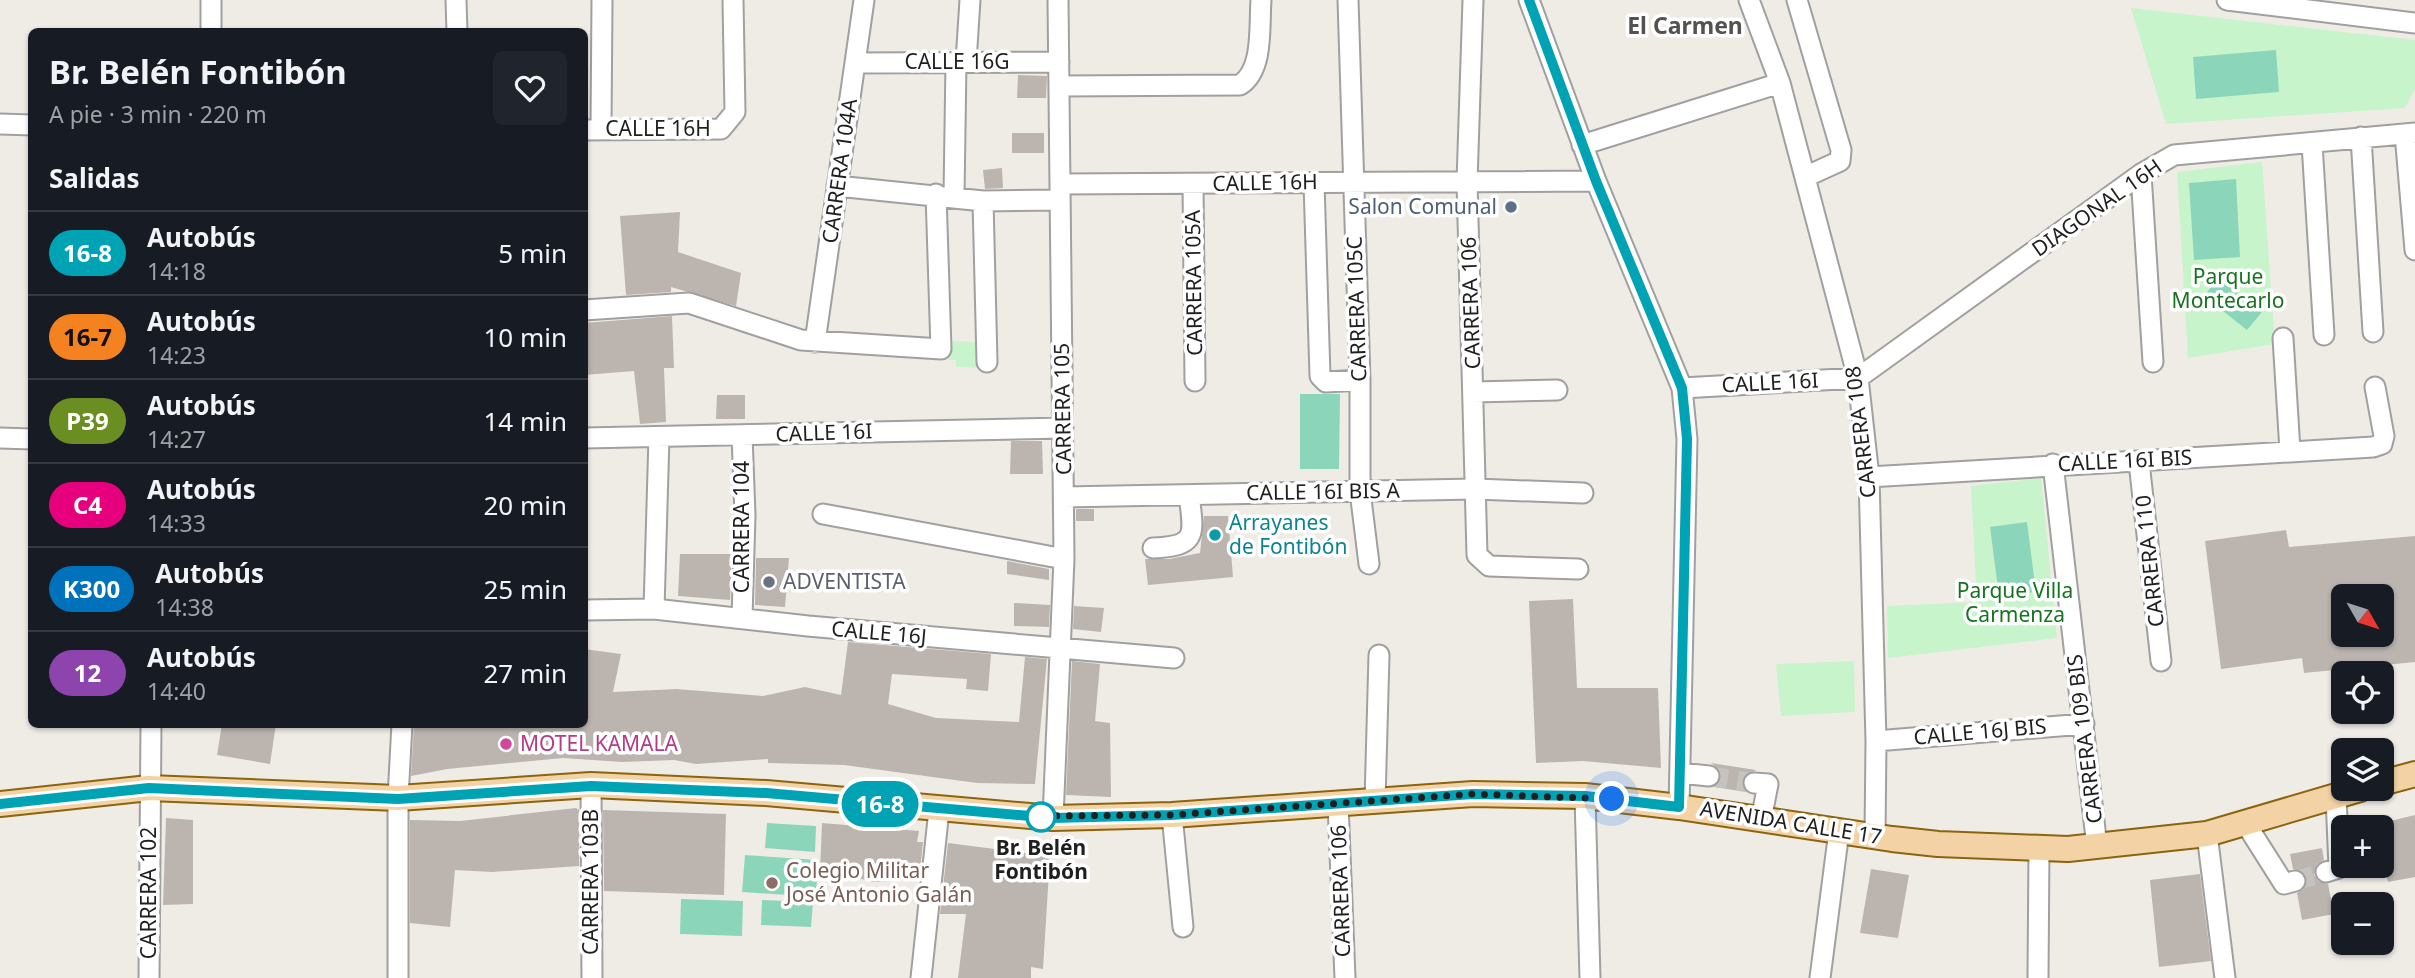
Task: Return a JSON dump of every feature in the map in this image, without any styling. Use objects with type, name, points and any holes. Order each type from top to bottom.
[{"type":"main road","points":[[2394,780],[2415,774]]},
{"type":"main road","name":"AVENIDA CALLE 17","points":[[0,804],[149,788],[398,799],[591,786],[766,793],[1053,818],[1171,815],[1473,794],[1585,796],[1679,807],[1875,837],[1938,844],[2039,848],[2097,847],[2207,834],[2331,798]]},
{"type":"street","points":[[211,0],[211,28]]},
{"type":"street","points":[[456,0],[457,28]]},
{"type":"street","points":[[593,129],[602,0]]},
{"type":"street","name":"CALLE 16H","points":[[593,129],[720,129],[729,123],[735,112],[733,0]]},
{"type":"street","name":"CARRERA 104A","points":[[815,342],[864,0]]},
{"type":"street","points":[[588,310],[690,303],[801,340],[942,349],[945,195],[970,0]]},
{"type":"street","name":"CARRERA 105","points":[[1053,818],[1064,559],[1058,0]]},
{"type":"street","points":[[1059,86],[1240,85],[1249,79],[1255,68],[1261,0]]},
{"type":"street","name":"CARRERA 105C","points":[[1348,0],[1360,380],[1360,491],[1369,564]]},
{"type":"street","name":"CARRERA 106","points":[[1473,0],[1467,182],[1477,555],[1489,566],[1578,569]]},
{"type":"street","points":[[1529,0],[1596,181],[1682,388],[1687,439],[1679,807]]},
{"type":"street","name":"CARRERA 108","points":[[1749,0],[1780,83],[1858,378],[1869,477],[1876,741],[1875,837]]},
{"type":"street","points":[[1797,0],[1841,150],[1840,161],[1833,167],[1805,177]]},
{"type":"street","points":[[2227,0],[2281,4],[2415,23]]},
{"type":"street","name":"CALLE 16G","points":[[856,63],[1059,62]]},
{"type":"street","points":[[1582,145],[1780,83]]},
{"type":"street","points":[[0,124],[28,125]]},
{"type":"street","points":[[2410,133],[2415,250]]},
{"type":"street","name":"DIAGONAL 16H","points":[[1858,378],[2141,174],[2174,155],[2410,133]]},
{"type":"street","points":[[2361,137],[2373,332]]},
{"type":"street","points":[[2312,144],[2325,335]]},
{"type":"street","points":[[2141,174],[2153,362]]},
{"type":"street","name":"CALLE 16H","points":[[838,186],[983,201],[1060,192],[1192,184],[1596,181]]},
{"type":"street","name":"CARRERA 105C","points":[[1314,183],[1323,380],[1360,380]]},
{"type":"street","name":"CARRERA 105A","points":[[1192,184],[1195,381]]},
{"type":"street","points":[[983,201],[987,362]]},
{"type":"street","points":[[2283,338],[2290,451]]},
{"type":"street","name":"CALLE 16I","points":[[1682,388],[1858,378]]},
{"type":"street","name":"CALLE 16I BIS","points":[[1869,477],[2373,447],[2382,444],[2384,436],[2375,387]]},
{"type":"street","points":[[1474,392],[1557,390]]},
{"type":"street","name":"CALLE 16I","points":[[588,438],[1063,428]]},
{"type":"street","name":"CARRERA 104","points":[[741,435],[745,515],[742,618]]},
{"type":"street","points":[[653,609],[659,437]]},
{"type":"street","points":[[0,438],[28,439]]},
{"type":"street","name":"CARRERA 110","points":[[2139,462],[2161,661]]},
{"type":"street","name":"CARRERA 109 BIS","points":[[2053,464],[2097,847]]},
{"type":"street","name":"CALLE 16I BIS A","points":[[1064,497],[1475,489],[1583,493]]},
{"type":"street","points":[[1153,548],[1177,547],[1187,542],[1193,531],[1189,495]]},
{"type":"street","points":[[823,514],[1064,559]]},
{"type":"street","name":"CALLE 16J","points":[[588,610],[653,609],[1060,650],[1174,658]]},
{"type":"street","points":[[1375,801],[1379,655]]},
{"type":"street","name":"CALLE 16J BIS","points":[[1876,741],[2084,724]]},
{"type":"street","name":"CARRERA 102","points":[[149,978],[151,728]]},
{"type":"street","points":[[398,978],[398,799],[402,728]]},
{"type":"street","points":[[1680,773],[1709,776]]},
{"type":"street","points":[[1754,783],[1768,785],[1761,820]]},
{"type":"street","name":"CARRERA 103B","points":[[591,786],[592,978]]},
{"type":"street","points":[[1585,796],[1590,978]]},
{"type":"street","points":[[2326,872],[2339,868],[2336,801]]},
{"type":"street","name":"CARRERA 106","points":[[1338,803],[1345,978]]},
{"type":"street","points":[[921,978],[939,810]]},
{"type":"street","points":[[1171,815],[1183,927]]},
{"type":"street","points":[[2246,824],[2284,884],[2295,881]]},
{"type":"street","points":[[1820,978],[1839,831]]},
{"type":"street","points":[[2207,834],[2225,978]]},
{"type":"street","points":[[2038,978],[2039,848]]},
{"type":"green space","points":[[2131,8],[2415,40],[2415,89],[2405,108],[2166,124]]},
{"type":"green space","points":[[2276,50],[2279,92],[2196,99],[2193,57]]},
{"type":"green space","name":"Parque Montecarlo","points":[[2262,162],[2275,344],[2188,358],[2177,172]]},
{"type":"green space","points":[[2236,179],[2240,257],[2194,260],[2189,183]]},
{"type":"green space","points":[[2219,277],[2262,312],[2247,330],[2204,296]]},
{"type":"green space","points":[[942,341],[986,342],[987,368],[956,367],[956,360],[941,359]]},
{"type":"green space","points":[[1300,394],[1340,394],[1339,469],[1300,469]]},
{"type":"green space","name":"Parque Villa Carmenza","points":[[2041,478],[2057,638],[1888,658],[1887,606],[1977,602],[1971,486]]},
{"type":"green space","points":[[2027,522],[2036,592],[1999,596],[1990,527]]},
{"type":"green space","points":[[1854,661],[1855,712],[1781,716],[1776,664]]},
{"type":"green space","points":[[767,823],[816,826],[815,852],[765,848]]},
{"type":"green space","points":[[745,855],[818,860],[816,897],[742,892]]},
{"type":"green space","points":[[681,899],[743,901],[742,936],[680,934]]},
{"type":"green space","points":[[762,900],[813,902],[811,927],[761,925]]},
{"type":"building","points":[[1018,75],[1047,76],[1046,98],[1017,98]]},
{"type":"building","points":[[1012,133],[1044,133],[1044,153],[1012,153]]},
{"type":"building","points":[[1002,168],[1003,188],[985,189],[983,170]]},
{"type":"building","points":[[680,212],[678,252],[741,273],[736,306],[671,287],[671,292],[626,295],[620,216]]},
{"type":"building","points":[[672,316],[674,368],[664,368],[666,422],[640,424],[634,371],[588,375],[588,323]]},
{"type":"building","points":[[717,395],[745,395],[745,419],[716,419]]},
{"type":"building","points":[[1011,441],[1042,441],[1043,474],[1010,474]]},
{"type":"building","points":[[1076,509],[1094,509],[1094,521],[1076,521]]},
{"type":"building","name":"Arrayanes de Fontibón","points":[[1204,516],[1228,516],[1233,577],[1148,585],[1145,559],[1169,559],[1200,553]]},
{"type":"building","points":[[2286,530],[2289,547],[2415,536],[2415,662],[2394,664],[2394,661],[2331,661],[2331,670],[2304,673],[2302,658],[2221,669],[2205,541]]},
{"type":"building","points":[[680,554],[732,554],[730,600],[678,596]]},
{"type":"building","name":"ADVENTISTA","points":[[756,558],[789,558],[785,607],[755,605]]},
{"type":"building","points":[[1007,561],[1049,569],[1049,580],[1007,574]]},
{"type":"building","points":[[1573,599],[1577,688],[1658,688],[1661,768],[1583,761],[1536,763],[1529,601]]},
{"type":"building","points":[[1014,603],[1050,605],[1049,627],[1014,626]]},
{"type":"building","points":[[1074,606],[1104,608],[1101,632],[1073,629]]},
{"type":"building","points":[[848,642],[991,654],[988,691],[966,689],[967,679],[892,674],[888,704],[936,718],[1019,722],[1025,657],[1047,659],[1035,784],[977,783],[844,765],[768,763],[768,759],[696,764],[674,760],[622,762],[563,758],[447,769],[411,776],[414,728],[588,728],[588,650],[621,654],[613,692],[677,689],[763,696],[805,687],[841,695]]},
{"type":"building","points":[[1072,661],[1100,664],[1095,721],[1110,723],[1111,797],[1066,795]]},
{"type":"building","points":[[221,728],[275,728],[270,764],[217,755]]},
{"type":"building","points":[[1711,763],[1756,770],[1744,777],[1742,783],[1746,792],[1714,787],[1721,777],[1720,770]]},
{"type":"building","points":[[576,808],[579,810],[579,866],[492,872],[455,870],[450,927],[410,923],[410,820],[460,821]]},
{"type":"building","points":[[603,810],[726,814],[724,895],[604,891]]},
{"type":"building","points":[[2415,815],[2415,877],[2388,882],[2387,878],[2394,878],[2394,820]]},
{"type":"building","points":[[166,818],[193,820],[193,904],[163,905]]},
{"type":"building","points":[[822,823],[919,831],[917,842],[923,842],[919,880],[874,882],[837,873],[820,873]]},
{"type":"building","points":[[948,843],[1050,856],[1043,969],[1031,967],[1031,978],[958,978],[966,914],[940,914]]},
{"type":"building","points":[[2322,848],[2324,860],[2317,864],[2314,875],[2318,881],[2328,884],[2331,915],[2302,920],[2297,893],[2304,889],[2307,878],[2303,872],[2293,869],[2290,854]]},
{"type":"building","points":[[1871,869],[1909,875],[1898,938],[1860,933]]},
{"type":"building","points":[[2200,874],[2211,961],[2159,967],[2150,880]]},
{"type":"tunnel","points":[[1709,776],[1754,783]]},
{"type":"tunnel","points":[[2295,881],[2326,872]]},
{"type":"bus line","name":"16-8","points":[[0,804],[149,788],[398,799],[591,786],[766,793],[1053,818],[1171,815],[1473,794],[1585,796],[1679,807],[1687,439],[1682,388],[1596,181],[1529,0]]},
{"type":"place","name":"Salon Comunal","points":[[1511,207]]},
{"type":"place","name":"Arrayanes de Fontibón","points":[[1215,535]]},
{"type":"place","name":"ADVENTISTA","points":[[769,582]]},
{"type":"place","name":"MOTEL KAMALA","points":[[506,744]]},
{"type":"place","name":"Br. Belén Fontibón","points":[[1041,817]]},
{"type":"place","name":"Colegio Militar José Antonio Galán","points":[[772,883]]},
{"type":"district","name":"El Carmen","points":[[1685,26]]},
{"type":"route","points":[[1041,817],[1030,816],[1053,818],[1171,815],[1473,794],[1612,799]]}]
